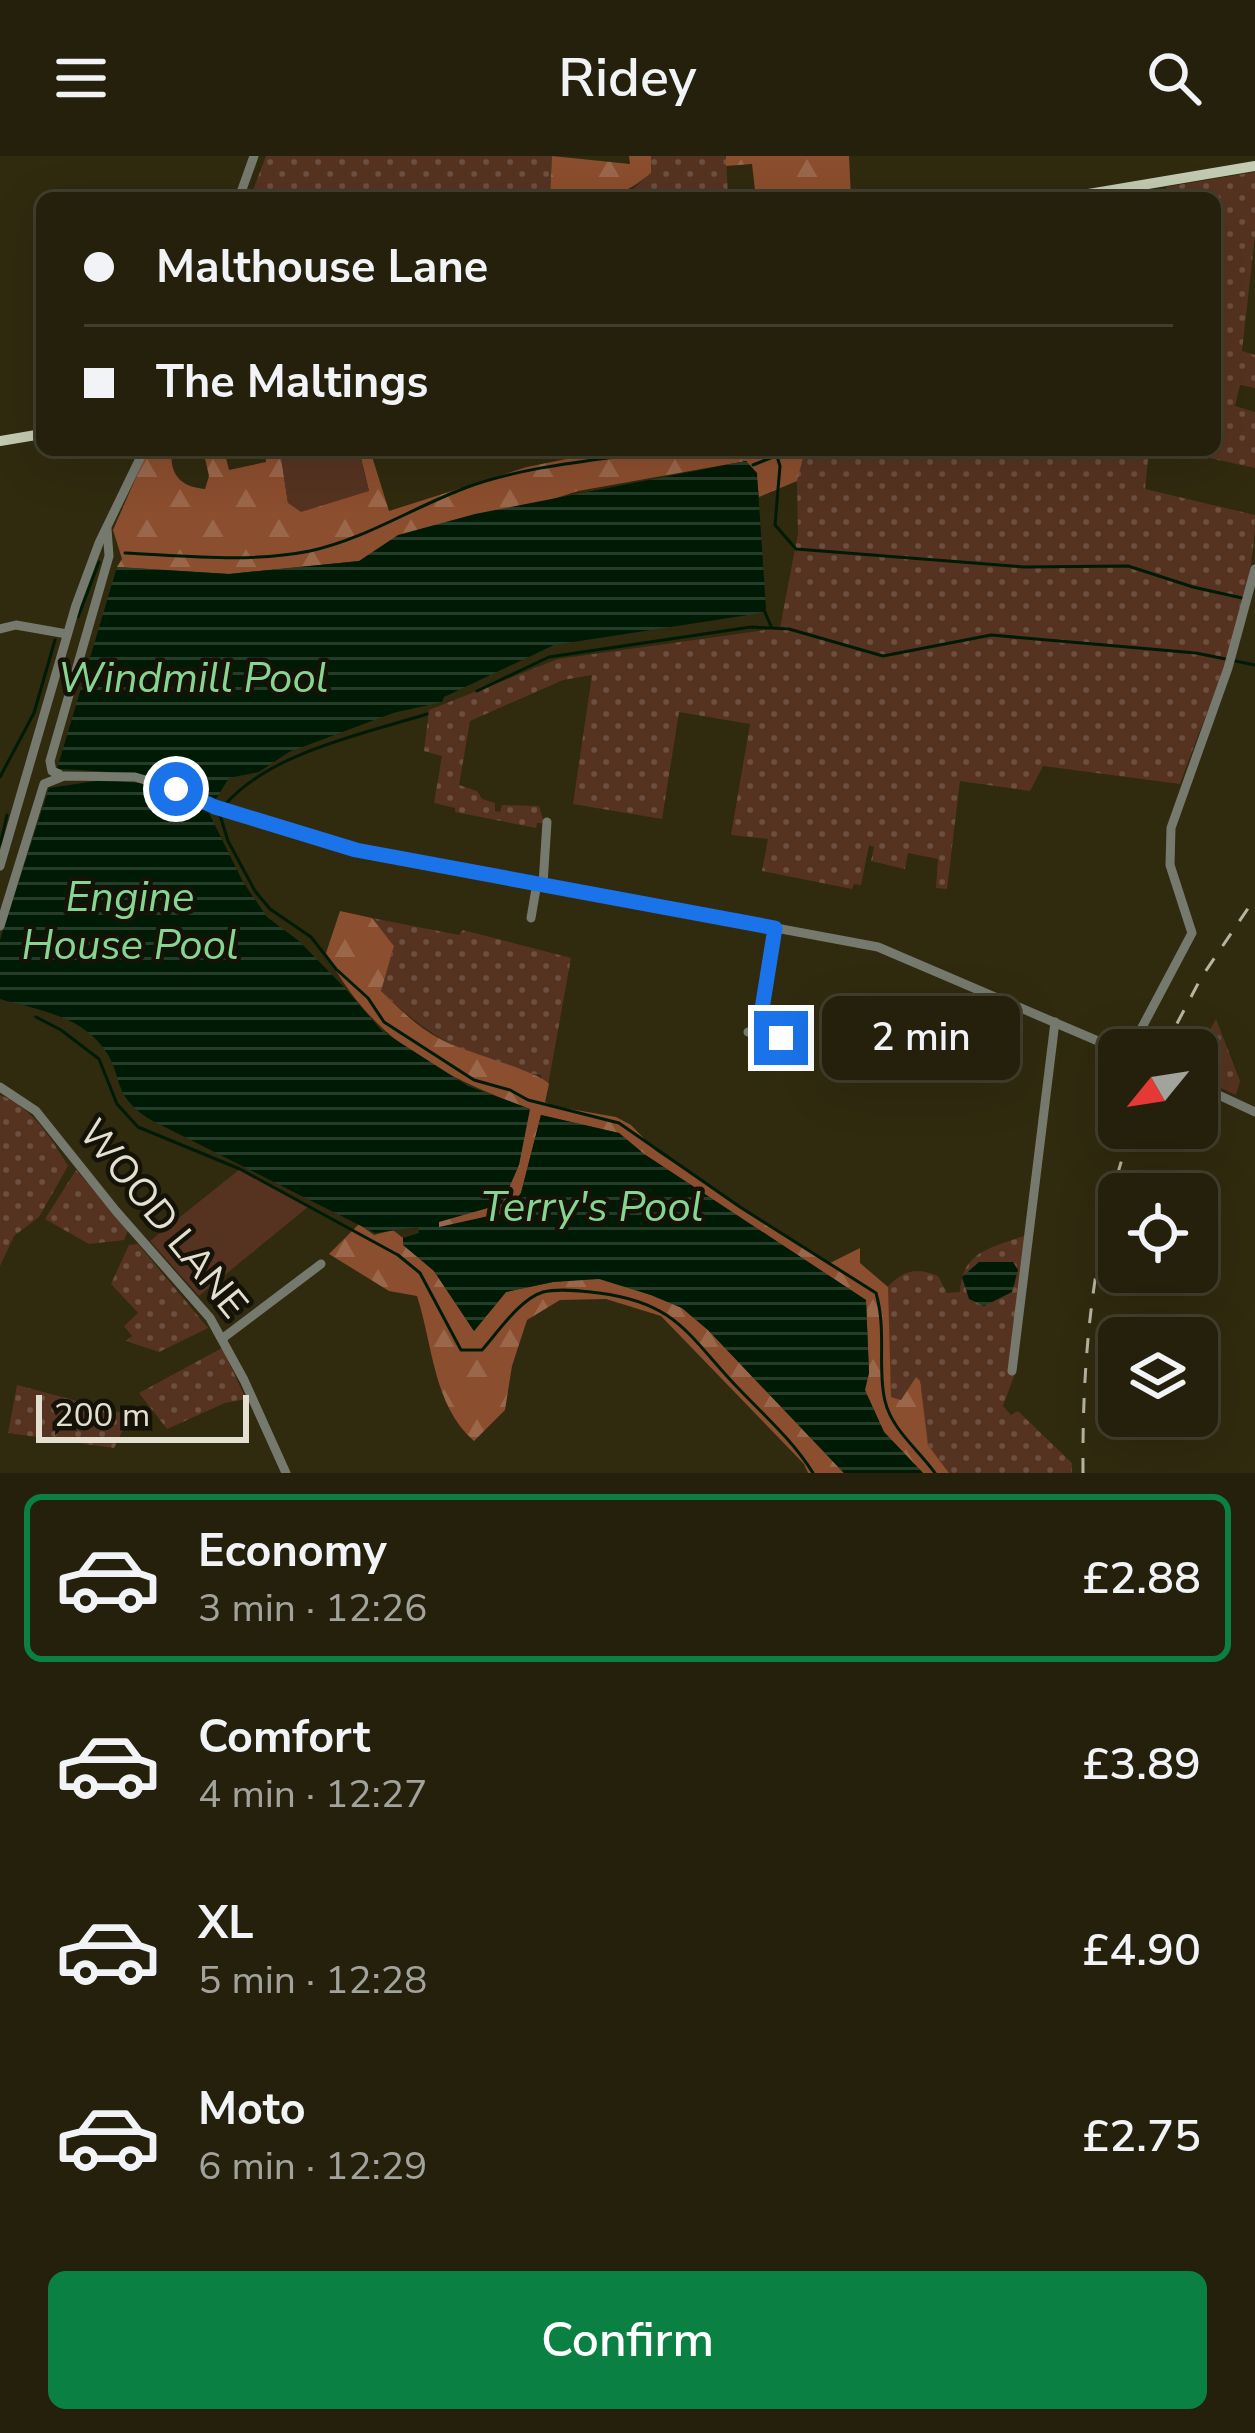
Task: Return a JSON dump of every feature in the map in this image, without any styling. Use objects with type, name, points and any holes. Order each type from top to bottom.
[{"type":"main road","points":[[1101,192],[1255,166]]},
{"type":"main road","points":[[0,441],[36,435]]},
{"type":"street","points":[[241,192],[253,157]]},
{"type":"street","points":[[0,866],[67,634],[107,527],[141,456]]},
{"type":"street","points":[[64,776],[52,771],[50,761],[110,551],[107,527]]},
{"type":"street","points":[[1141,1029],[1192,933],[1171,865],[1172,828],[1232,656],[1255,569]]},
{"type":"street","points":[[0,629],[16,625],[67,634]]},
{"type":"street","points":[[0,926],[48,780],[135,777],[220,809],[373,854],[881,948],[1098,1041]]},
{"type":"street","points":[[531,919],[548,822]]},
{"type":"street","points":[[775,928],[753,1033],[809,1044]]},
{"type":"street","points":[[1012,1371],[1054,1022]]},
{"type":"street","name":"WOOD LANE","points":[[0,1087],[36,1111],[223,1338],[286,1473]]},
{"type":"street","points":[[1218,1095],[1255,1112]]},
{"type":"street","points":[[223,1338],[321,1264]]},
{"type":"shaded area","points":[[266,156],[552,156],[550,192],[252,192]]},
{"type":"shaded area","points":[[651,156],[726,156],[728,192],[629,192],[651,173]]},
{"type":"shaded area","points":[[1255,172],[1255,236],[1242,351],[1255,355],[1255,388],[1240,385],[1235,406],[1255,412],[1255,468],[1200,456],[1221,456],[1221,192],[1166,192],[1166,187]]},
{"type":"shaded area","points":[[281,456],[360,456],[369,491],[301,512],[288,503]]},
{"type":"shaded area","points":[[803,456],[1148,456],[1145,489],[1255,515],[1248,584],[1239,618],[1180,784],[1043,766],[1030,791],[960,781],[947,889],[936,888],[938,859],[908,853],[905,869],[871,861],[874,847],[869,845],[861,885],[854,884],[852,889],[762,871],[768,839],[731,835],[750,724],[679,712],[662,819],[573,804],[592,675],[563,680],[470,721],[459,785],[495,803],[495,811],[500,812],[502,805],[539,806],[544,823],[537,823],[536,828],[455,812],[455,808],[434,803],[442,756],[424,751],[429,710],[558,659],[780,628],[798,533],[797,481]]},
{"type":"shaded area","points":[[372,918],[459,935],[463,930],[571,958],[545,1102],[541,1075],[496,1065],[454,1046],[381,991],[394,946]]},
{"type":"shaded area","points":[[1216,1019],[1240,1081],[1236,1095],[1218,1087],[1218,1029],[1210,1029]]},
{"type":"shaded area","points":[[0,1095],[31,1115],[68,1166],[39,1217],[14,1236],[0,1266]]},
{"type":"shaded area","points":[[240,1169],[308,1207],[199,1296],[150,1241]]},
{"type":"shaded area","points":[[76,1170],[128,1230],[124,1240],[89,1244],[45,1219]]},
{"type":"shaded area","points":[[1026,1235],[1016,1371],[1003,1406],[1011,1415],[1018,1411],[1072,1463],[1072,1473],[949,1473],[928,1445],[916,1377],[901,1400],[891,1397],[885,1289],[903,1274],[922,1271],[938,1276],[947,1293],[960,1292],[973,1259]]},
{"type":"shaded area","points":[[138,1244],[208,1328],[159,1352],[126,1341],[132,1336],[124,1326],[138,1313],[111,1284],[129,1245]]},
{"type":"shaded area","points":[[222,1348],[246,1399],[225,1403],[167,1429],[139,1393]]},
{"type":"shaded area","points":[[17,1385],[130,1415],[114,1448],[8,1433]]},
{"type":"green space","points":[[552,156],[630,164],[629,156],[651,156],[651,173],[622,192],[550,192]]},
{"type":"green space","points":[[726,156],[849,156],[851,192],[755,192],[752,164],[726,166]]},
{"type":"green space","points":[[145,456],[172,456],[178,478],[205,489],[209,476],[204,456],[226,456],[229,470],[266,462],[266,456],[281,456],[288,503],[369,491],[360,456],[372,456],[389,511],[527,467],[581,456],[803,456],[797,481],[759,497],[756,473],[746,461],[578,491],[360,561],[229,574],[117,567],[122,559],[113,530]]},
{"type":"green space","points":[[340,911],[372,918],[394,946],[381,991],[433,1035],[542,1079],[549,1084],[545,1102],[553,1106],[616,1117],[631,1125],[656,1151],[830,1263],[860,1248],[860,1263],[888,1287],[891,1397],[901,1400],[916,1377],[920,1381],[928,1445],[949,1473],[923,1473],[884,1432],[864,1389],[869,1373],[866,1300],[619,1133],[541,1115],[521,1193],[506,1212],[439,1228],[438,1222],[530,1109],[466,1083],[387,1033],[345,984],[326,953]]},
{"type":"green space","points":[[359,1224],[374,1235],[393,1230],[403,1238],[404,1245],[434,1271],[474,1331],[506,1292],[553,1282],[599,1278],[682,1308],[844,1473],[808,1473],[661,1316],[606,1299],[560,1300],[527,1320],[512,1366],[505,1410],[474,1441],[442,1392],[417,1296],[389,1291],[329,1254]]},
{"type":"water","name":"Windmill Pool","points":[[746,461],[757,473],[766,609],[761,613],[554,645],[442,702],[393,713],[289,752],[259,772],[229,778],[214,802],[138,776],[57,769],[117,567],[229,574],[359,561],[398,535],[475,514]]},
{"type":"water","name":"Engine House Pool","points":[[103,780],[139,783],[178,794],[208,811],[243,882],[267,917],[299,941],[382,1031],[468,1086],[530,1109],[519,1165],[502,1204],[439,1222],[439,1227],[507,1212],[521,1193],[541,1115],[619,1133],[866,1300],[869,1373],[865,1390],[884,1432],[923,1473],[844,1473],[708,1330],[682,1308],[651,1295],[599,1279],[553,1282],[506,1292],[474,1331],[434,1271],[403,1245],[403,1238],[419,1233],[418,1227],[375,1233],[151,1120],[129,1101],[109,1056],[91,1035],[55,1014],[0,999],[0,940],[49,788]]},
{"type":"water","points":[[979,1262],[1013,1262],[1018,1270],[1012,1292],[984,1306],[969,1299],[962,1277]]},
{"type":"waterway","points":[[125,553],[241,558],[310,551],[489,480],[622,456]]},
{"type":"waterway","points":[[777,456],[775,525],[796,549],[1024,567],[1128,566],[1242,598]]},
{"type":"waterway","points":[[753,465],[773,457]]},
{"type":"waterway","points":[[78,617],[99,562]]},
{"type":"waterway","points":[[764,610],[771,626]]},
{"type":"waterway","points":[[477,691],[549,657],[751,627],[789,629],[883,656],[991,635],[1196,653],[1255,665]]},
{"type":"waterway","points":[[0,777],[34,713],[55,640]]},
{"type":"waterway","points":[[224,806],[265,772],[291,759],[427,714]]},
{"type":"waterway","points":[[0,845],[7,815]]},
{"type":"waterway","name":"Terry's Pool","points":[[220,815],[228,841],[255,891],[270,909],[311,937],[384,1022],[474,1080],[528,1100],[619,1123],[876,1293],[888,1411],[935,1473]]},
{"type":"waterway","points":[[36,1017],[99,1059],[117,1104],[138,1127],[240,1169],[398,1255],[420,1273],[461,1350],[482,1350],[518,1309],[543,1292],[599,1293],[647,1305],[694,1338],[813,1473]]},
{"type":"railway","points":[[1174,1029],[1201,978],[1255,898]]},
{"type":"railway","points":[[1083,1473],[1092,1298],[1126,1149]]},
{"type":"route","points":[[176,789],[265,824],[356,850],[775,928],[758,1034],[781,1038]]}]
